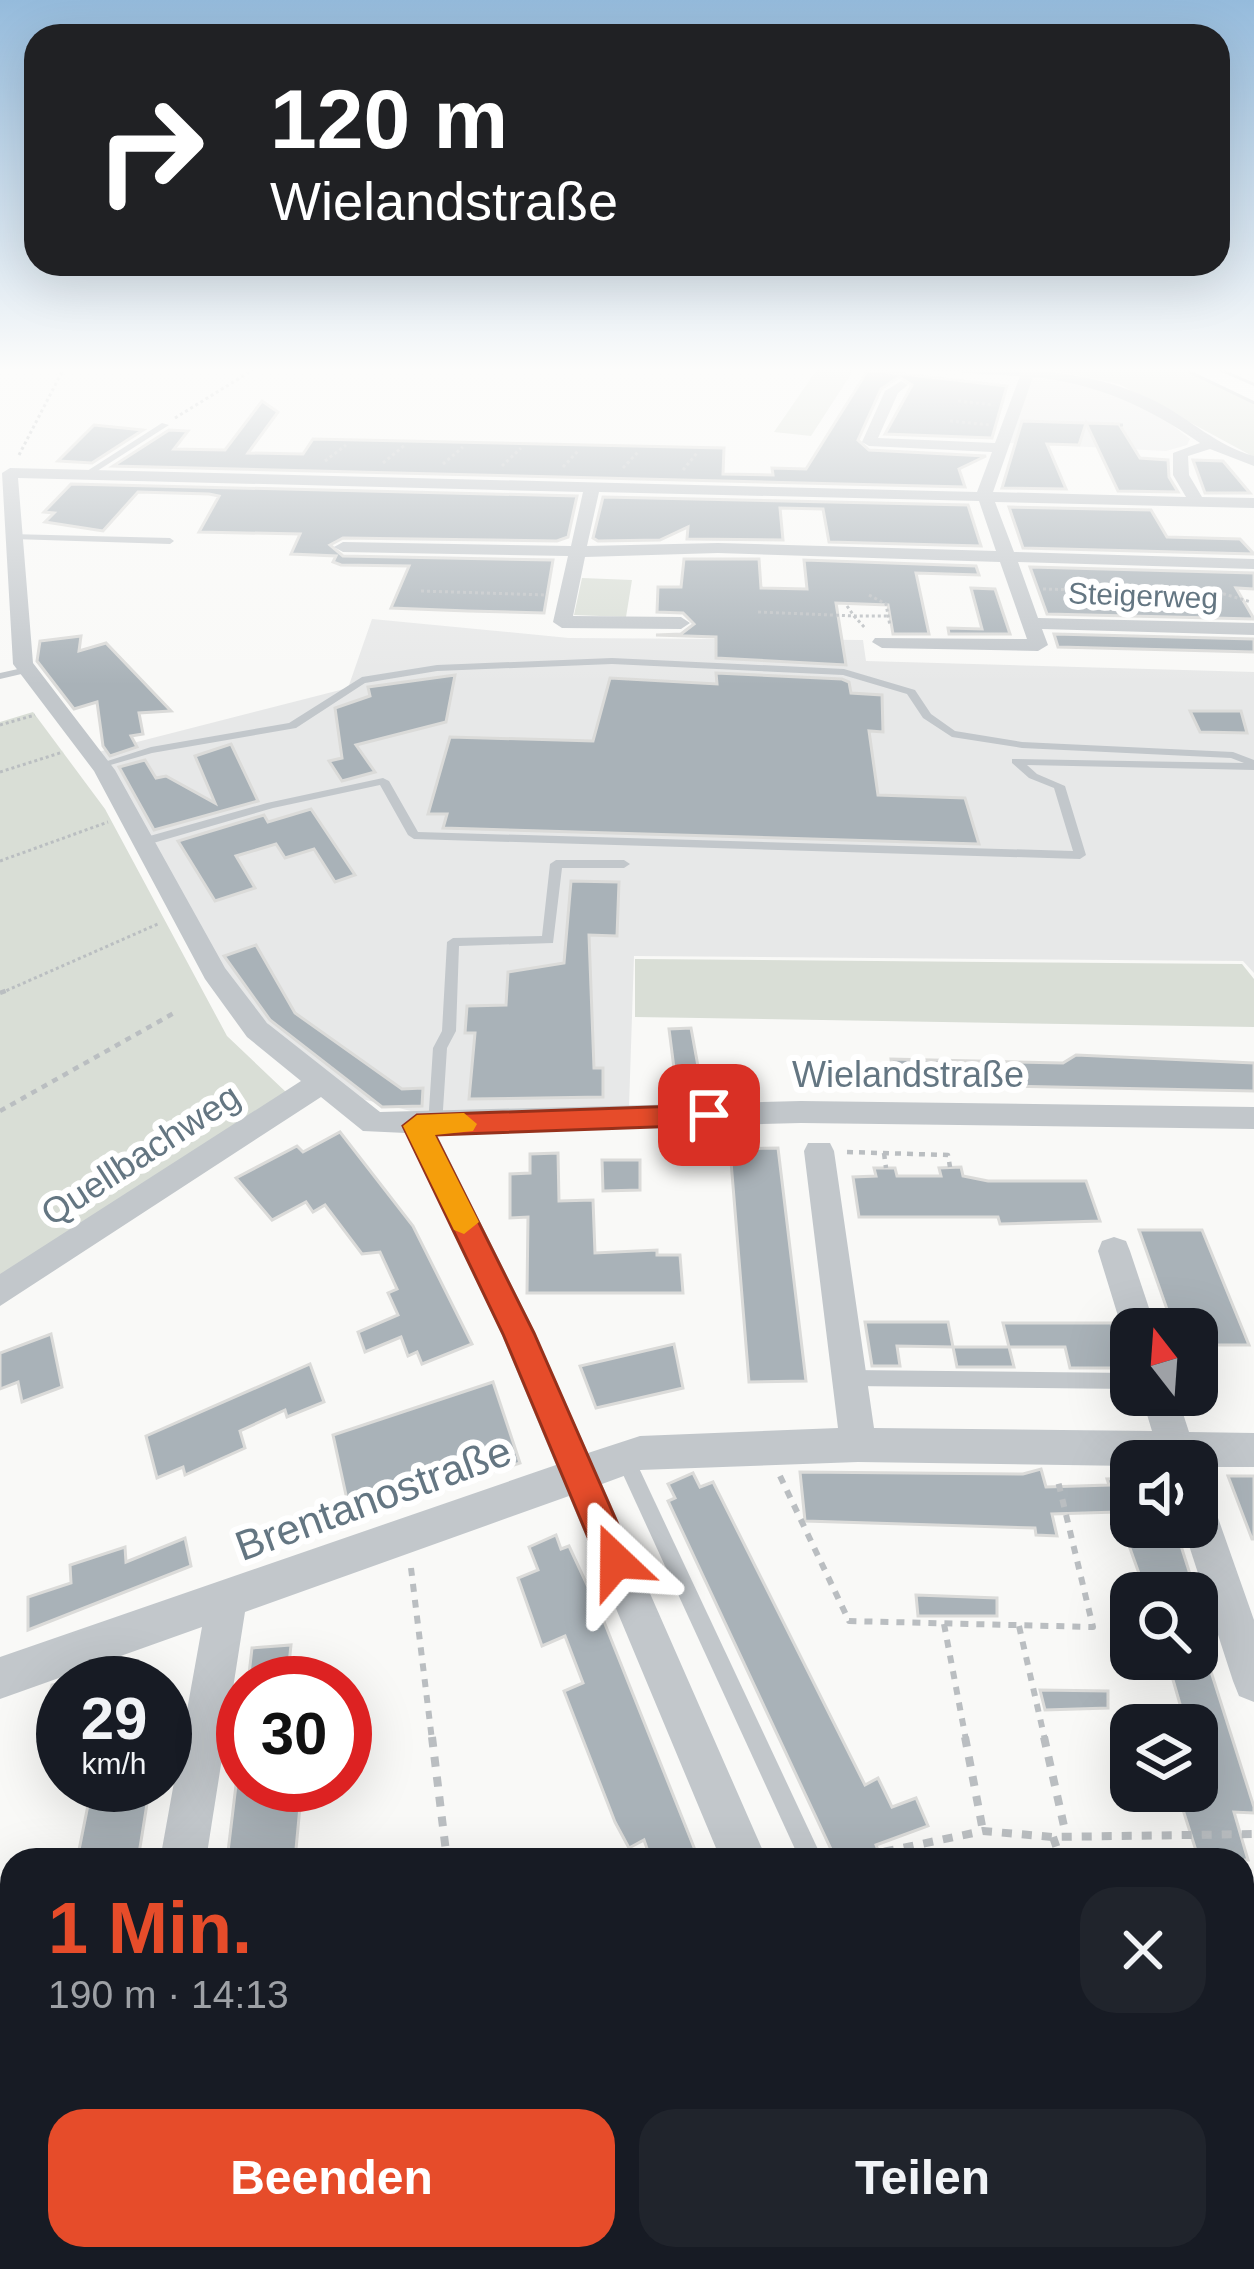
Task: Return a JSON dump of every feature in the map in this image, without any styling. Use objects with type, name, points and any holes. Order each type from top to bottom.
[{"type":"street","points":[[10,474],[13,536],[8,590],[27,670]]},
{"type":"street","points":[[208,474],[1254,503]]},
{"type":"street","points":[[984,494],[991,474]]},
{"type":"street","points":[[1181,474],[1197,502]]},
{"type":"street","points":[[593,484],[562,622],[681,622]]},
{"type":"street","name":"Steigerweg","points":[[888,642],[1038,645],[984,494]]},
{"type":"street","points":[[343,547],[718,548],[1254,564]]},
{"type":"street","name":"Steigerweg","points":[[1030,623],[1254,629]]},
{"type":"street","name":"Wielandstraße","points":[[27,670],[100,765],[214,973],[257,1030],[374,1123],[801,1112],[1254,1118]]},
{"type":"street","name":"Quellbachweg","points":[[0,1292],[323,1081]]},
{"type":"street","points":[[426,1125],[739,1848]]},
{"type":"street","points":[[819,1150],[858,1445]]},
{"type":"street","points":[[1114,1251],[1132,1308]]},
{"type":"street","name":"Brentanostraße","points":[[0,1678],[226,1603],[624,1457],[858,1445],[1110,1452]]},
{"type":"street","name":"Brentanostraße","points":[[1218,1453],[1254,1450]]},
{"type":"street","points":[[1209,1548],[1254,1681]]},
{"type":"street","points":[[184,1848],[226,1603]]},
{"type":"lane","points":[[13,536],[170,541]]},
{"type":"lane","points":[[100,765],[152,750],[292,727],[362,680],[437,668],[612,661],[844,671],[911,692],[927,716],[952,734],[1022,745],[1233,755],[1254,765]]},
{"type":"lane","points":[[0,676],[27,670]]},
{"type":"lane","points":[[143,842],[271,805],[383,781],[413,835],[1080,854],[1059,786],[1033,776],[1016,760],[1254,765]]},
{"type":"lane","points":[[426,1125],[440,1048],[449,1031],[453,942],[548,940],[556,864],[624,864]]},
{"type":"lane","points":[[850,1378],[1110,1381]]},
{"type":"lane","points":[[624,1457],[806,1848]]},
{"type":"path","points":[[374,478],[376,474]]},
{"type":"path","points":[[435,480],[437,474]]},
{"type":"path","points":[[494,481],[500,474]]},
{"type":"path","points":[[556,483],[558,474]]},
{"type":"path","points":[[618,484],[620,474]]},
{"type":"path","points":[[679,486],[680,474]]},
{"type":"path","points":[[1019,589],[1224,594],[1251,602]]},
{"type":"path","points":[[421,591],[568,596]]},
{"type":"path","points":[[869,596],[886,604],[888,642]]},
{"type":"path","points":[[804,604],[806,614]]},
{"type":"path","points":[[847,606],[888,642]]},
{"type":"path","points":[[758,612],[888,616]]},
{"type":"path","points":[[0,725],[57,709]]},
{"type":"path","points":[[0,772],[85,745]]},
{"type":"path","points":[[0,860],[128,814]]},
{"type":"path","points":[[0,993],[182,914]]},
{"type":"path","points":[[0,1111],[174,1013]]},
{"type":"path","points":[[819,1150],[948,1155],[950,1167]]},
{"type":"path","points":[[884,1153],[886,1168]]},
{"type":"path","points":[[767,1449],[849,1621],[1093,1627],[1050,1449]]},
{"type":"path","points":[[407,1535],[446,1848]]},
{"type":"path","points":[[944,1624],[983,1831]]},
{"type":"path","points":[[1019,1626],[1066,1835]]},
{"type":"path","points":[[902,1848],[983,1831],[1053,1837],[1254,1834]]},
{"type":"path","points":[[1053,1837],[1057,1848]]},
{"type":"shaded area","points":[[582,578],[632,580],[626,617],[574,615]]},
{"type":"shaded area","points":[[372,619],[569,638],[863,640],[866,661],[1254,672],[1254,973],[1243,961],[634,956],[629,1107],[415,1112],[362,1099],[293,1051],[235,988],[98,752],[348,688]]},
{"type":"shaded area","points":[[33,712],[105,809],[227,1036],[288,1094],[0,1283],[0,722]]},
{"type":"shaded area","points":[[635,959],[1242,964],[1254,979],[1254,1027],[635,1017]]},
{"type":"building","points":[[433,474],[723,474],[961,474],[965,487]]},
{"type":"building","points":[[1006,474],[1060,474],[1066,489],[1002,488]]},
{"type":"building","points":[[1110,474],[1169,474],[1178,492],[1118,491]]},
{"type":"building","points":[[1198,474],[1234,474],[1250,493],[1205,493]]},
{"type":"building","points":[[71,484],[577,496],[568,537],[557,541],[343,538],[330,545],[343,556],[553,560],[544,613],[391,608],[409,566],[341,565],[333,562],[336,556],[291,554],[300,534],[199,532],[219,496],[209,494],[138,492],[103,531],[45,522],[54,513],[44,512]]},
{"type":"building","points":[[603,497],[968,505],[981,546],[829,542],[823,509],[780,508],[783,540],[687,539],[688,527],[660,540],[598,541],[593,538]]},
{"type":"building","points":[[1009,507],[1151,510],[1167,537],[1240,539],[1254,554],[1023,548]]},
{"type":"building","points":[[684,559],[759,559],[761,588],[807,589],[804,560],[976,566],[979,575],[916,573],[929,634],[893,634],[888,605],[836,603],[846,665],[716,658],[716,637],[656,635],[681,634],[694,624],[683,613],[657,612],[658,587],[681,587]]},
{"type":"building","points":[[1030,567],[1254,573],[1254,589],[1236,588],[1254,619],[1047,614]]},
{"type":"building","points":[[971,588],[995,589],[1010,634],[949,634],[948,628],[982,629]]},
{"type":"building","points":[[1054,634],[1254,639],[1254,652],[1058,647]]},
{"type":"building","points":[[81,636],[79,651],[106,643],[171,711],[139,713],[143,734],[131,736],[137,747],[110,756],[103,746],[97,702],[74,709],[37,661],[40,641]]},
{"type":"building","points":[[716,673],[842,679],[849,682],[851,693],[882,695],[883,732],[869,731],[878,795],[965,798],[979,844],[443,828],[447,814],[428,814],[450,737],[593,741],[610,678],[717,684]]},
{"type":"building","points":[[455,675],[446,722],[356,745],[375,772],[342,781],[329,761],[342,758],[335,708],[370,696],[368,687]]},
{"type":"building","points":[[1190,711],[1241,711],[1247,733],[1200,732]]},
{"type":"building","points":[[231,744],[258,801],[154,830],[119,767],[145,760],[156,778],[166,776],[215,803],[195,756]]},
{"type":"building","points":[[311,809],[355,875],[335,882],[314,849],[285,858],[276,844],[236,856],[255,888],[215,901],[178,841],[264,815],[268,822]]},
{"type":"building","points":[[571,881],[619,882],[617,936],[589,935],[594,1068],[603,1068],[603,1097],[469,1099],[475,1033],[465,1033],[467,1006],[506,1005],[508,972],[564,963]]},
{"type":"building","points":[[256,945],[295,1013],[402,1089],[423,1088],[422,1106],[382,1107],[270,1020],[224,956]]},
{"type":"building","points":[[691,1028],[704,1099],[678,1100],[669,1029]]},
{"type":"building","points":[[1076,1055],[1254,1063],[1254,1091],[894,1084],[891,1059],[1063,1063]]},
{"type":"building","points":[[340,1132],[413,1226],[472,1344],[422,1364],[417,1352],[408,1356],[401,1337],[365,1352],[358,1332],[398,1315],[388,1293],[397,1289],[380,1252],[362,1254],[325,1205],[313,1212],[306,1202],[272,1220],[236,1178],[297,1146],[303,1152]]},
{"type":"building","points":[[778,1148],[806,1381],[749,1382],[730,1149]]},
{"type":"building","points":[[558,1153],[559,1201],[593,1200],[595,1253],[657,1250],[657,1255],[680,1255],[683,1293],[527,1293],[528,1217],[510,1218],[510,1174],[530,1173],[530,1154]]},
{"type":"building","points":[[602,1160],[640,1160],[640,1190],[603,1191]]},
{"type":"building","points":[[961,1167],[963,1176],[988,1181],[1086,1181],[1100,1221],[1000,1224],[998,1217],[859,1217],[853,1177],[876,1176],[874,1168],[895,1168],[897,1176],[941,1176],[939,1168]]},
{"type":"building","points":[[1139,1230],[1202,1230],[1249,1345],[1218,1345],[1218,1308],[1167,1308]]},
{"type":"building","points":[[865,1322],[948,1322],[953,1347],[897,1346],[900,1366],[872,1366]]},
{"type":"building","points":[[1003,1323],[1110,1323],[1110,1368],[1070,1368],[1065,1347],[1009,1347]]},
{"type":"building","points":[[51,1334],[62,1387],[22,1402],[18,1382],[0,1389],[0,1353]]},
{"type":"building","points":[[674,1344],[683,1388],[596,1408],[580,1366]]},
{"type":"building","points":[[953,1347],[1009,1347],[1014,1367],[957,1367]]},
{"type":"building","points":[[310,1364],[324,1402],[287,1417],[285,1410],[240,1431],[245,1448],[185,1475],[183,1467],[157,1478],[146,1436]]},
{"type":"building","points":[[493,1382],[520,1463],[351,1518],[333,1435]]},
{"type":"building","points":[[1041,1469],[1046,1487],[1109,1485],[1110,1479],[1110,1512],[1052,1514],[1057,1536],[1036,1535],[1035,1528],[805,1521],[800,1472],[1023,1474]]},
{"type":"building","points":[[693,1473],[700,1487],[713,1482],[865,1785],[878,1778],[892,1807],[916,1798],[928,1826],[877,1848],[830,1848],[668,1501],[675,1498],[668,1484]]},
{"type":"building","points":[[1228,1476],[1254,1476],[1254,1539],[1252,1539]]},
{"type":"building","points":[[556,1535],[561,1549],[569,1546],[694,1848],[647,1848],[644,1840],[629,1848],[564,1691],[583,1683],[565,1636],[542,1646],[518,1578],[538,1570],[529,1547]]},
{"type":"building","points":[[185,1538],[191,1566],[28,1630],[28,1597],[71,1583],[70,1565],[125,1547],[126,1562]]},
{"type":"building","points":[[1130,1548],[1182,1548],[1189,1572],[1138,1572]]},
{"type":"building","points":[[916,1595],[997,1598],[997,1616],[918,1616]]},
{"type":"building","points":[[291,1645],[290,1656],[251,1656],[252,1648]]},
{"type":"building","points":[[1173,1680],[1214,1680],[1254,1807],[1254,1813],[1234,1812],[1244,1848],[1195,1848],[1184,1812],[1218,1812],[1218,1704],[1180,1704]]},
{"type":"building","points":[[1040,1690],[1108,1691],[1108,1708],[1045,1710]]},
{"type":"building","points":[[87,1812],[146,1812],[140,1848],[79,1848]]},
{"type":"building","points":[[233,1812],[299,1812],[296,1848],[228,1848]]},
{"type":"slow traffic","points":[[464,1124],[417,1126],[464,1222]]},
{"type":"route","points":[[616,1561],[518,1333],[417,1126],[709,1115]]}]
